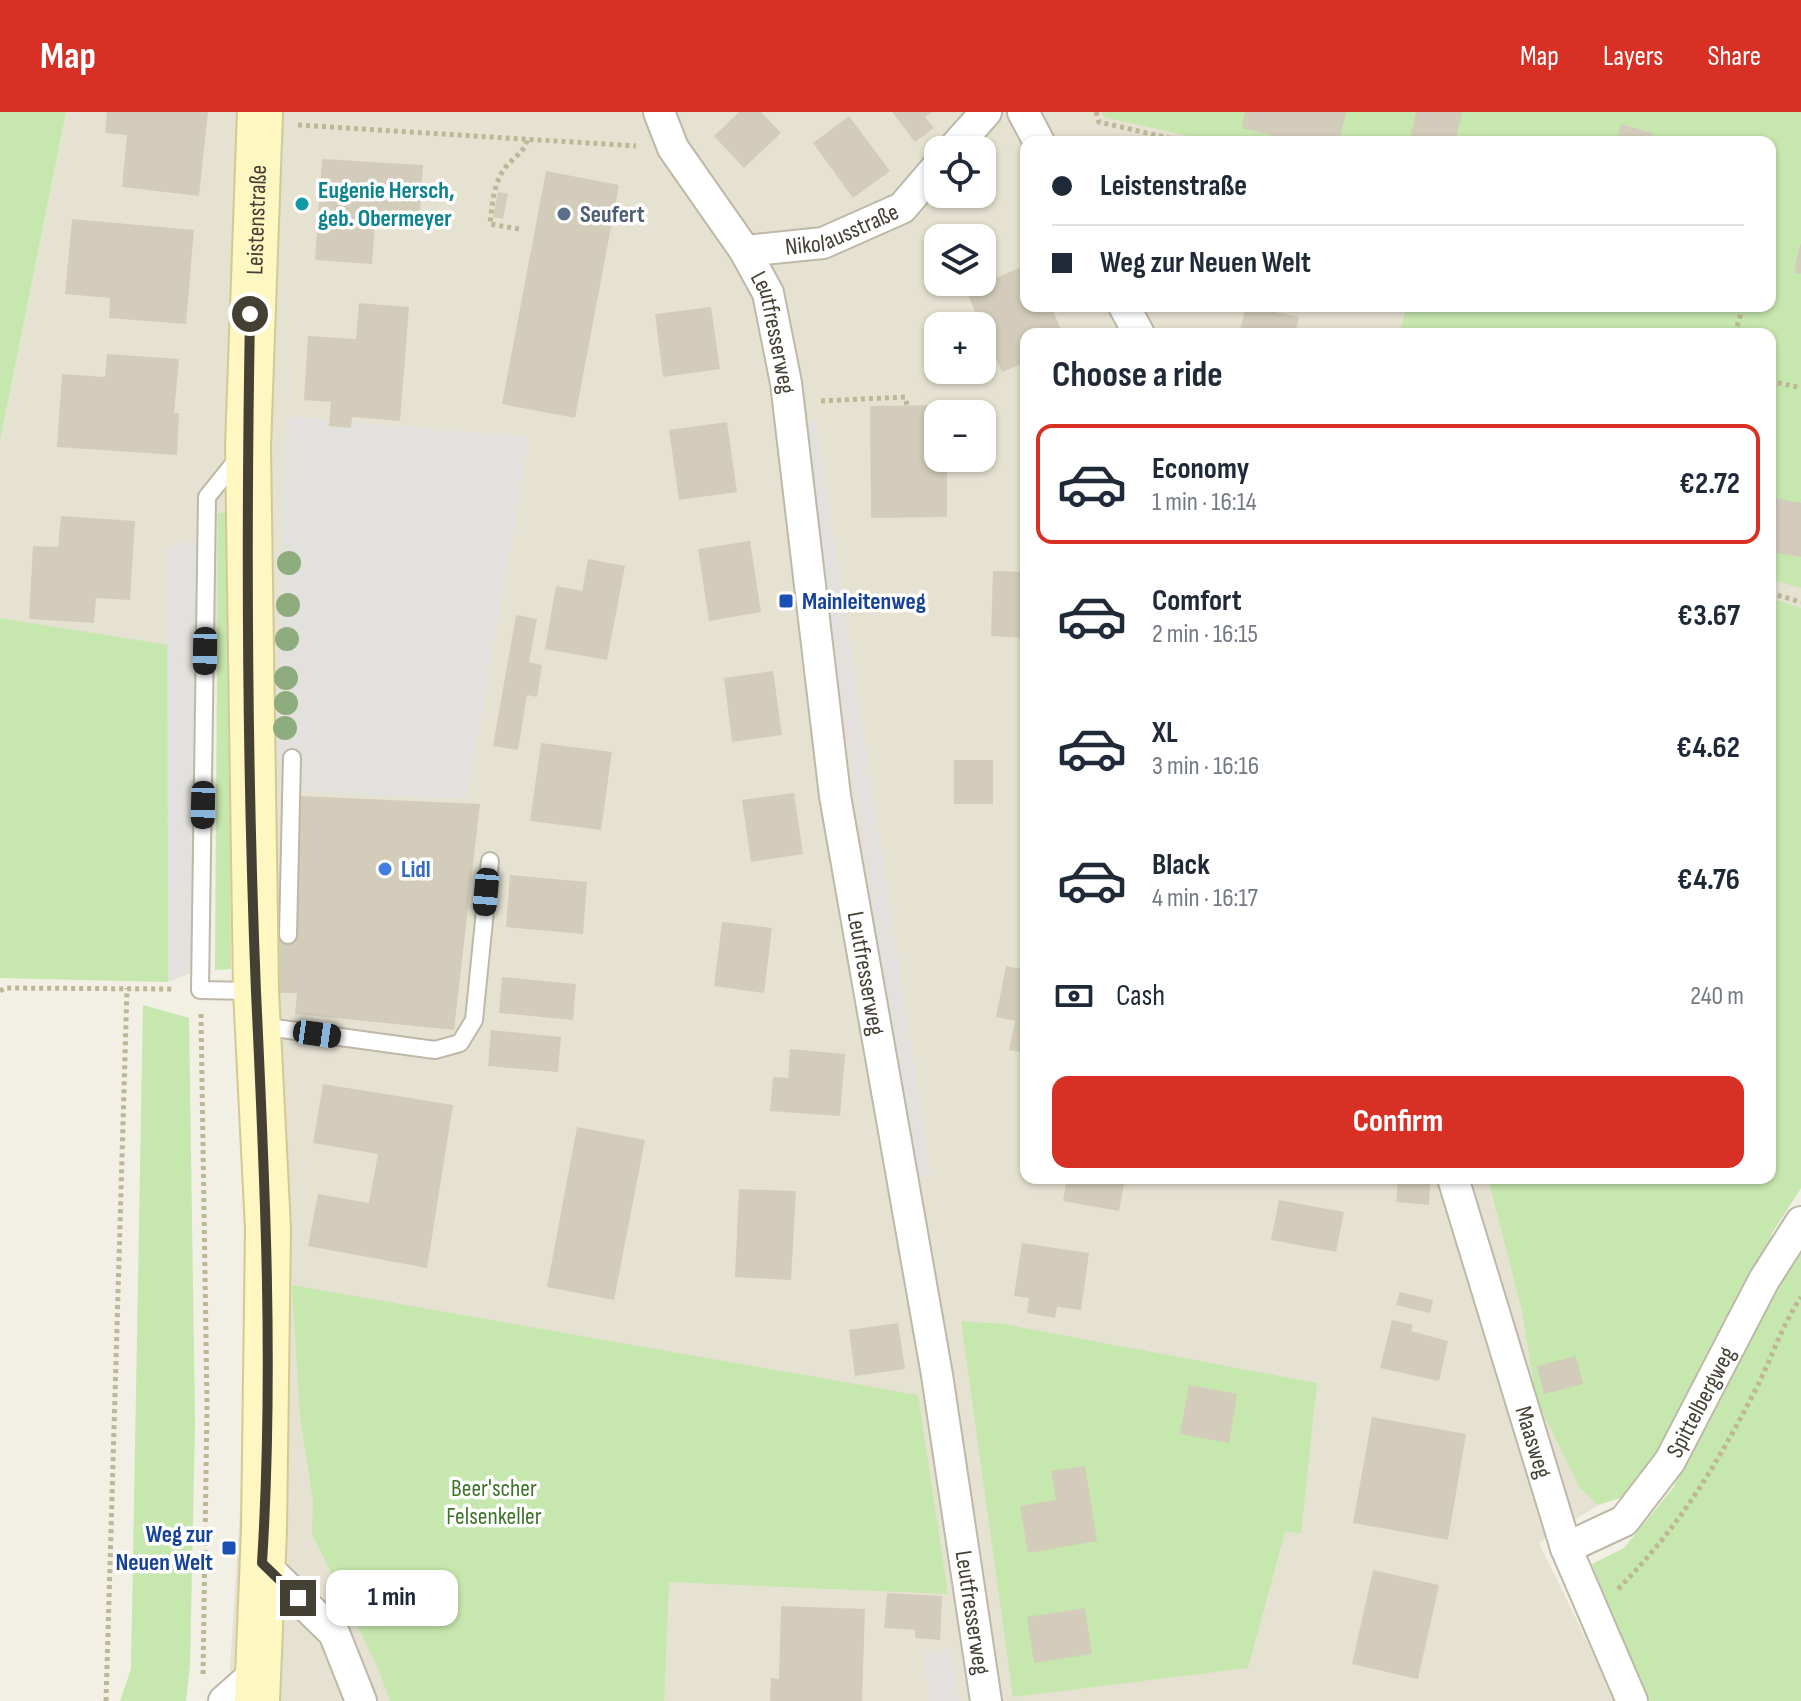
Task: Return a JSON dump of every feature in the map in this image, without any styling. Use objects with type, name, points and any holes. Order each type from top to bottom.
[{"type":"main road","name":"Leistenstraße","points":[[258,1686],[268,1229],[257,1008],[248,447],[259,117]]},
{"type":"street","points":[[659,112],[673,148],[745,251]]},
{"type":"street","points":[[965,136],[986,112]]},
{"type":"street","points":[[1023,112],[1036,136]]},
{"type":"street","name":"Nikolausstraße","points":[[745,251],[823,243],[902,208],[924,182]]},
{"type":"street","name":"Leutfresserweg","points":[[745,251],[768,293],[786,383],[835,796],[937,1375],[986,1701]]},
{"type":"street","name":"Maasweg","points":[[1455,1184],[1566,1548],[1632,1701]]},
{"type":"street","name":"Spittelbergweg","points":[[1566,1548],[1624,1521],[1670,1461],[1764,1280],[1801,1222]]},
{"type":"street","points":[[262,1563],[334,1633],[361,1701]]},
{"type":"street","name":"Leistenstraße","points":[[216,1694],[258,1686]]},
{"type":"lane","points":[[248,447],[207,497],[200,990],[257,1008],[435,1050],[460,1043],[474,1020],[490,861]]},
{"type":"lane","points":[[288,935],[292,758]]},
{"type":"path","points":[[1096,112],[1099,122],[1160,136]]},
{"type":"path","points":[[259,117],[673,148]]},
{"type":"path","points":[[519,229],[490,224],[501,172],[526,147],[527,139]]},
{"type":"path","points":[[1776,382],[1801,388]]},
{"type":"path","points":[[813,402],[905,397],[907,405]]},
{"type":"path","points":[[1776,595],[1801,602]]},
{"type":"path","points":[[0,991],[5,988],[200,990],[207,1375],[202,1671],[216,1694]]},
{"type":"path","points":[[106,1701],[127,988]]},
{"type":"shaded area","points":[[66,112],[1801,112],[1801,1188],[1772,1233],[1758,1280],[1629,1495],[1598,1505],[1539,1543],[1616,1701],[228,1701],[252,1323],[224,657],[0,618],[0,441]]},
{"type":"shaded area","points":[[286,416],[530,437],[467,799],[281,791],[277,739]]},
{"type":"shaded area","points":[[816,421],[931,1175],[912,1178],[802,425]]},
{"type":"shaded area","points":[[196,540],[196,971],[168,982],[167,548]]},
{"type":"shaded area","points":[[951,1649],[959,1701],[929,1701],[923,1653]]},
{"type":"green space","points":[[0,112],[66,112],[0,441]]},
{"type":"green space","points":[[1102,112],[1801,112],[1801,588],[1776,581],[1776,328],[1401,328],[1405,312],[1776,312],[1776,136],[1652,136],[1653,133],[1622,124],[1618,136],[1189,136],[1104,117]]},
{"type":"green space","points":[[228,512],[231,969],[215,970],[218,513]]},
{"type":"green space","points":[[1776,600],[1801,608],[1801,1188],[1772,1233],[1758,1280],[1661,1457],[1629,1495],[1598,1505],[1580,1488],[1536,1399],[1522,1311],[1490,1184],[1776,1184]]},
{"type":"green space","points":[[0,618],[168,645],[168,982],[0,978]]},
{"type":"green space","points":[[143,1005],[189,1018],[195,1423],[190,1664],[186,1701],[120,1701],[131,1669]]},
{"type":"green space","points":[[1801,1242],[1801,1701],[1646,1701],[1592,1564],[1624,1548],[1673,1488],[1778,1276]]},
{"type":"green space","name":"Beer'scher Felsenkeller","points":[[292,1285],[918,1395],[948,1594],[669,1582],[664,1701],[390,1701],[379,1670],[312,1534],[313,1501],[300,1416]]},
{"type":"green space","points":[[961,1321],[1003,1324],[1317,1383],[1301,1533],[1285,1532],[1248,1668],[1013,1697]]},
{"type":"building","points":[[107,112],[208,112],[199,196],[122,187],[127,135],[105,133]]},
{"type":"building","points":[[739,112],[761,112],[781,133],[744,168],[714,136]]},
{"type":"building","points":[[892,112],[932,112],[925,117],[934,128],[915,142]]},
{"type":"building","points":[[1245,112],[1346,112],[1340,136],[1275,136],[1242,128]]},
{"type":"building","points":[[1416,112],[1462,112],[1456,136],[1410,136]]},
{"type":"building","points":[[849,116],[890,171],[853,198],[813,143]]},
{"type":"building","points":[[1621,124],[1653,133],[1652,136],[1618,136]]},
{"type":"building","points":[[322,159],[423,165],[419,227],[375,224],[372,264],[315,260]]},
{"type":"building","points":[[546,171],[619,185],[575,418],[502,404]]},
{"type":"building","points":[[498,192],[508,194],[503,219],[493,217]]},
{"type":"building","points":[[72,219],[194,230],[186,324],[109,318],[110,298],[65,294]]},
{"type":"building","points":[[1801,245],[1801,274],[1794,273]]},
{"type":"building","points":[[1020,268],[1020,312],[1054,312],[1060,328],[1020,328],[1020,364],[1002,372],[996,358],[996,312],[975,312],[968,296],[996,296],[996,278]]},
{"type":"building","points":[[359,303],[409,307],[400,421],[352,417],[351,428],[329,426],[331,402],[304,400],[308,336],[356,339]]},
{"type":"building","points":[[711,307],[720,369],[663,377],[655,314]]},
{"type":"building","points":[[1244,312],[1275,312],[1299,317],[1296,328],[1240,328]]},
{"type":"building","points":[[107,354],[179,359],[174,413],[179,413],[177,455],[57,447],[62,374],[105,377]]},
{"type":"building","points":[[924,405],[924,472],[947,472],[947,517],[871,518],[870,406]]},
{"type":"building","points":[[727,422],[737,492],[679,500],[669,430]]},
{"type":"building","points":[[1776,498],[1801,503],[1801,557],[1776,553]]},
{"type":"building","points":[[61,516],[135,521],[130,600],[96,598],[94,623],[29,619],[33,546],[58,547]]},
{"type":"building","points":[[750,541],[761,612],[709,621],[698,549]]},
{"type":"building","points":[[588,559],[625,566],[607,660],[545,649],[556,586],[582,591]]},
{"type":"building","points":[[993,571],[1020,572],[1020,638],[991,636]]},
{"type":"building","points":[[516,615],[537,619],[529,662],[542,665],[537,697],[527,695],[518,750],[493,746]]},
{"type":"building","points":[[773,671],[782,735],[732,742],[724,678]]},
{"type":"building","points":[[541,743],[612,752],[601,830],[530,821]]},
{"type":"building","points":[[954,760],[993,760],[993,804],[954,804]]},
{"type":"building","points":[[794,793],[803,854],[751,862],[742,800]]},
{"type":"building","name":"Lidl","points":[[300,796],[480,804],[454,1030],[295,1014],[297,993],[280,993],[279,934],[297,934]]},
{"type":"building","points":[[510,875],[587,882],[583,934],[506,927]]},
{"type":"building","points":[[722,922],[772,928],[764,993],[714,986]]},
{"type":"building","points":[[1006,966],[1020,969],[1020,1052],[1009,1050],[1015,1021],[996,1017]]},
{"type":"building","points":[[502,977],[576,984],[573,1020],[499,1013]]},
{"type":"building","points":[[491,1030],[561,1037],[558,1072],[488,1066]]},
{"type":"building","points":[[790,1049],[845,1054],[840,1116],[770,1111],[773,1077],[788,1078]]},
{"type":"building","points":[[323,1084],[453,1105],[427,1268],[308,1246],[318,1194],[369,1203],[378,1154],[313,1143]]},
{"type":"building","points":[[577,1127],[645,1140],[614,1300],[547,1287]]},
{"type":"building","points":[[1066,1184],[1124,1184],[1119,1211],[1063,1201]]},
{"type":"building","points":[[1398,1184],[1430,1184],[1429,1205],[1396,1202]]},
{"type":"building","points":[[739,1189],[796,1191],[791,1280],[735,1277]]},
{"type":"building","points":[[1279,1200],[1344,1212],[1336,1252],[1271,1240]]},
{"type":"building","points":[[1022,1243],[1089,1253],[1081,1310],[1057,1307],[1055,1318],[1027,1313],[1029,1298],[1014,1296]]},
{"type":"building","points":[[1400,1292],[1433,1300],[1430,1313],[1396,1305]]},
{"type":"building","points":[[1392,1320],[1413,1325],[1411,1331],[1448,1341],[1439,1381],[1380,1368]]},
{"type":"building","points":[[898,1323],[905,1369],[855,1376],[849,1330]]},
{"type":"building","points":[[1576,1356],[1583,1384],[1544,1394],[1537,1366]]},
{"type":"building","points":[[1189,1385],[1237,1394],[1229,1443],[1180,1434]]},
{"type":"building","points":[[1372,1417],[1466,1434],[1448,1540],[1353,1523]]},
{"type":"building","points":[[1085,1466],[1097,1541],[1028,1553],[1020,1506],[1056,1500],[1051,1471]]},
{"type":"building","points":[[1373,1570],[1439,1585],[1418,1679],[1352,1664]]},
{"type":"building","points":[[887,1593],[942,1596],[940,1640],[915,1638],[915,1630],[884,1628]]},
{"type":"building","points":[[781,1606],[865,1609],[862,1701],[770,1701],[771,1678],[779,1679]]},
{"type":"building","points":[[1085,1608],[1092,1654],[1034,1663],[1027,1617]]},
{"type":"place","name":"Eugenie Hersch, geb. Obermeyer","points":[[302,204]]},
{"type":"place","name":"Seufert","points":[[564,214]]},
{"type":"place","name":"Mainleitenweg","points":[[786,601]]},
{"type":"place","name":"Lidl","points":[[385,869]]},
{"type":"place","name":"Weg zur Neuen Welt","points":[[229,1548]]},
{"type":"route","points":[[250,314],[248,551],[256,991],[268,1229],[262,1563],[298,1598]]}]
